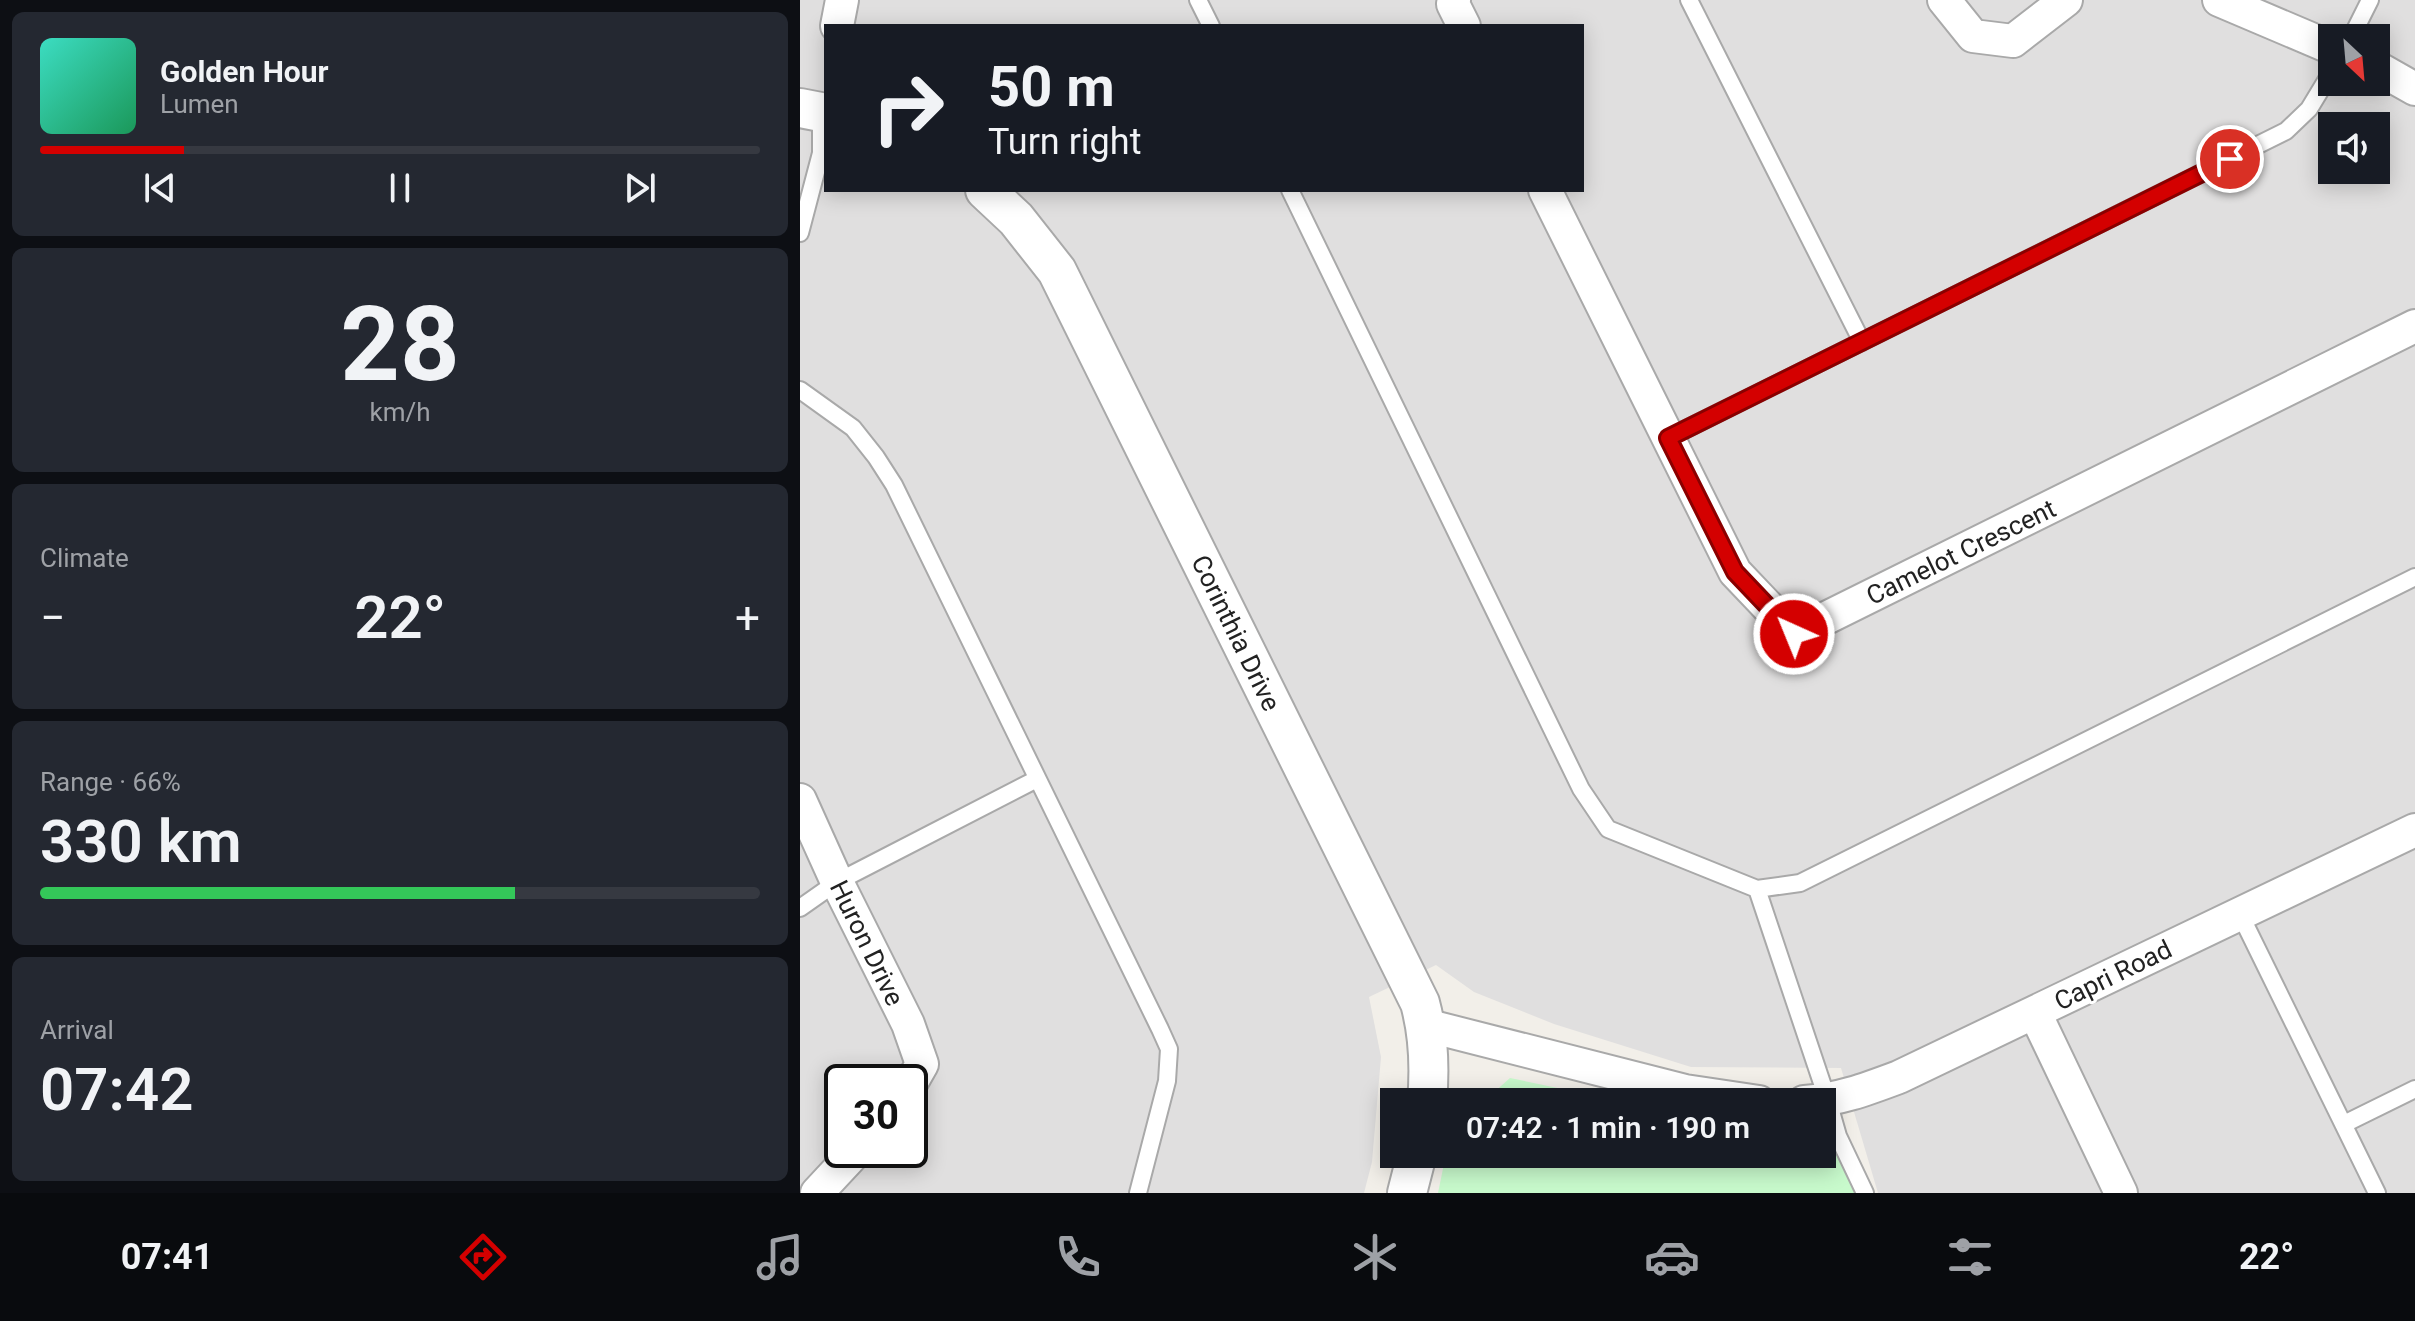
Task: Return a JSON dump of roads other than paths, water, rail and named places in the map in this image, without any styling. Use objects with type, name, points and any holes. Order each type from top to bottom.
[{"type":"street","points":[[837,24],[842,0]]},
{"type":"street","points":[[1454,0],[1463,24]]},
{"type":"street","points":[[1944,0],[1973,36],[2013,41],[2066,0]]},
{"type":"street","points":[[2219,0],[2318,42]]},
{"type":"street","points":[[2390,75],[2415,89]]},
{"type":"street","name":"Corinthia Drive","points":[[987,192],[1016,219],[1057,271],[1420,1003],[1429,1065],[1428,1088]]},
{"type":"street","name":"Camelot Crescent","points":[[1546,192],[1735,572],[1794,634],[2415,326]]},
{"type":"street","name":"Huron Drive","points":[[800,800],[908,1024],[922,1064]]},
{"type":"street","name":"Capri Road","points":[[1836,1097],[1859,1093],[1899,1077],[2415,830]]},
{"type":"street","points":[[2035,1013],[2121,1193]]},
{"type":"street","points":[[1425,1025],[1673,1088]]},
{"type":"street","points":[[817,1193],[840,1168]]},
{"type":"street","points":[[1407,1193],[1413,1168]]},
{"type":"lane","points":[[1198,0],[1210,24]]},
{"type":"lane","points":[[1689,0],[1862,342]]},
{"type":"lane","points":[[2358,24],[2370,0]]},
{"type":"lane","points":[[1668,438],[2286,131],[2309,109],[2318,94]]},
{"type":"lane","points":[[800,233],[821,153],[818,105]]},
{"type":"lane","points":[[1291,192],[1581,789],[1608,829],[1757,889],[1800,883],[2415,577]]},
{"type":"lane","points":[[800,390],[853,428],[894,485],[1169,1049],[1167,1081],[1138,1193]]},
{"type":"lane","points":[[800,908],[837,882],[1037,779]]},
{"type":"lane","points":[[1757,889],[1812,1088]]},
{"type":"lane","points":[[2240,914],[2377,1193]]},
{"type":"lane","points":[[2344,1124],[2415,1089]]},
{"type":"lane","points":[[1836,1133],[1865,1193]]}]
